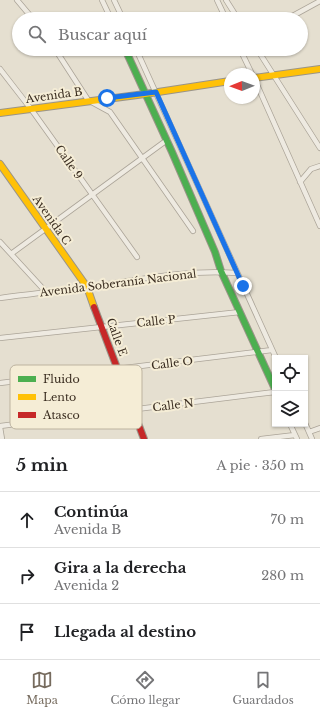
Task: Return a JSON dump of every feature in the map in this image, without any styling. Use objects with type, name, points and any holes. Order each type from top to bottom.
[{"type":"street","points":[[17,0],[27,12]]},
{"type":"street","points":[[102,0],[108,12]]},
{"type":"street","points":[[114,0],[119,12]]},
{"type":"street","points":[[217,0],[223,12]]},
{"type":"street","points":[[226,0],[234,12]]},
{"type":"street","points":[[300,12],[320,1]]},
{"type":"street","points":[[60,56],[88,100],[110,112],[193,231]]},
{"type":"street","points":[[128,56],[167,140],[215,252],[221,271],[272,382]]},
{"type":"street","points":[[139,56],[274,355]]},
{"type":"street","points":[[243,56],[249,68]]},
{"type":"street","points":[[262,56],[320,148]]},
{"type":"street","name":"Calle 9","points":[[0,69],[31,109],[137,257]]},
{"type":"street","points":[[260,77],[320,69]]},
{"type":"street","name":"Avenida B","points":[[0,113],[224,82]]},
{"type":"street","points":[[260,92],[320,226]]},
{"type":"street","points":[[11,254],[167,140]]},
{"type":"street","name":"Avenida C","points":[[0,164],[87,287]]},
{"type":"street","points":[[300,182],[312,169],[320,166]]},
{"type":"street","points":[[0,242],[46,292]]},
{"type":"street","name":"Avenida Soberanía Nacional","points":[[0,298],[151,277],[221,271],[237,273]]},
{"type":"street","name":"Calle E","points":[[87,287],[116,365]]},
{"type":"street","name":"Calle P","points":[[0,338],[240,312]]},
{"type":"street","name":"Calle O","points":[[142,367],[272,350]]},
{"type":"street","name":"Calle O","points":[[0,383],[10,382]]},
{"type":"street","name":"Calle N","points":[[142,409],[272,392]]},
{"type":"street","name":"Calle N","points":[[0,426],[10,425]]},
{"type":"street","points":[[0,426],[2,439]]},
{"type":"street","points":[[261,439],[296,437],[291,427]]},
{"type":"street","points":[[307,427],[312,439]]},
{"type":"street","points":[[309,432],[320,428]]},
{"type":"street","name":"Calle E","points":[[140,429],[144,439]]},
{"type":"traffic: fast","points":[[128,56],[172,152],[215,252],[221,271],[272,382]]},
{"type":"traffic: slow","points":[[260,77],[320,69]]},
{"type":"traffic: slow","points":[[0,113],[224,82]]},
{"type":"traffic: slow","points":[[0,164],[87,287],[94,307]]},
{"type":"traffic: jam","points":[[94,307],[116,365]]},
{"type":"traffic: jam","points":[[140,429],[144,439]]},
{"type":"route","points":[[107,98],[156,92],[243,286]]}]
